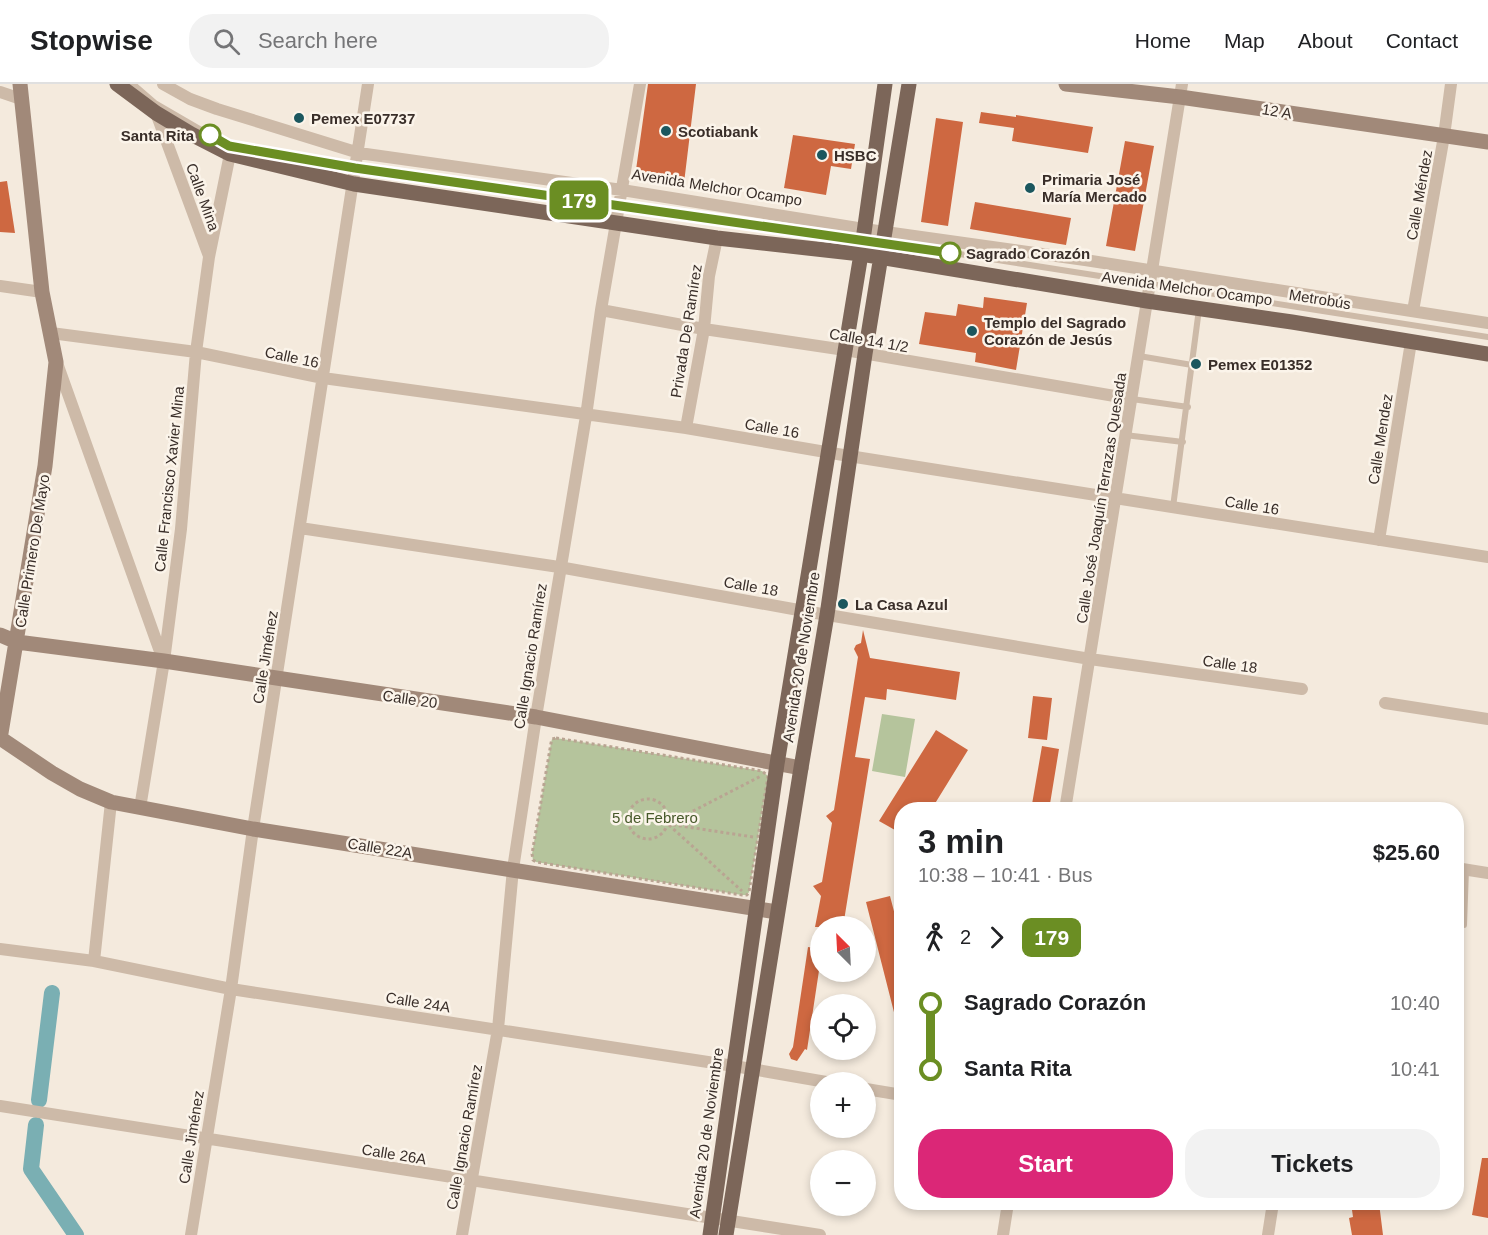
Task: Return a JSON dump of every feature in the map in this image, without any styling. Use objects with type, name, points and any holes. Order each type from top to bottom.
[{"type":"main road","name":"Avenida Melchor Ocampo","points":[[117,84],[156,113],[230,154],[616,224],[717,238],[883,244],[1147,301],[1488,354]]},
{"type":"main road","name":"Avenida 20 de Noviembre","points":[[710,1235],[757,909],[772,769],[804,611],[863,242],[885,84]]},
{"type":"main road","name":"Avenida 20 de Noviembre","points":[[728,1228],[777,912],[827,615],[864,354],[909,84]]},
{"type":"main road","name":"12 A","points":[[1066,84],[1181,90],[1488,142]]},
{"type":"main road","name":"Calle Primero De Mayo","points":[[0,738],[45,466],[56,362],[42,292],[21,91]]},
{"type":"main road","name":"Calle 20","points":[[0,635],[17,642],[164,661],[536,717],[772,769],[801,768]]},
{"type":"main road","name":"Calle 22A","points":[[0,738],[80,789],[111,802],[253,829],[777,912]]},
{"type":"street","name":"Avenida Melchor Ocampo","points":[[163,84],[190,99],[217,109],[358,153],[622,190],[863,242],[1151,271],[1488,323]]},
{"type":"street","name":"Calle Jiménez","points":[[191,1235],[231,989],[253,829],[368,84]]},
{"type":"street","name":"Calle Ignacio Ramírez","points":[[462,1235],[498,1029],[513,869],[536,717],[586,416],[601,310],[640,84]]},
{"type":"street","name":"Calle Méndez","points":[[1413,311],[1451,84]]},
{"type":"street","name":"Calle José Joaquín Terrazas Quesada","points":[[1067,802],[1181,90]]},
{"type":"street","points":[[0,92],[21,91]]},
{"type":"street","name":"Calle Mina","points":[[156,113],[209,257]]},
{"type":"street","name":"Calle Francisco Xavier Mina","points":[[140,808],[164,661],[181,529],[195,352],[209,257],[230,154]]},
{"type":"street","name":"Privada De Ramírez","points":[[686,428],[704,329],[709,276],[717,238]]},
{"type":"street","points":[[0,286],[42,292]]},
{"type":"street","name":"Calle 14 1/2","points":[[601,310],[1132,399]]},
{"type":"street","name":"Calle 16","points":[[51,333],[195,352],[323,378],[686,428],[828,453],[1488,557]]},
{"type":"street","name":"Calle Mendez","points":[[1379,540],[1411,342]]},
{"type":"street","name":"Calle Primero De Mayo","points":[[56,362],[164,661]]},
{"type":"street","name":"Calle 18","points":[[300,528],[560,567],[1090,659],[1302,689]]},
{"type":"street","points":[[1385,703],[1488,719]]},
{"type":"street","points":[[94,962],[111,802]]},
{"type":"street","points":[[1464,869],[1488,873]]},
{"type":"street","name":"Calle 24A","points":[[0,949],[94,962],[231,989],[735,1065],[810,1079]]},
{"type":"street","points":[[876,1091],[894,1094]]},
{"type":"street","name":"Calle 26A","points":[[0,1106],[713,1217],[728,1228],[820,1235]]},
{"type":"street","points":[[1003,1235],[1007,1210]]},
{"type":"street","points":[[1268,1235],[1272,1210]]},
{"type":"lane","points":[[133,84],[155,103],[229,146],[355,176],[620,206],[863,242]]},
{"type":"lane","name":"Metrobús","points":[[883,244],[1488,337]]},
{"type":"lane","points":[[1173,508],[1200,308]]},
{"type":"lane","points":[[1139,356],[1192,365]]},
{"type":"lane","points":[[1132,399],[1188,406]]},
{"type":"lane","points":[[1125,435],[1183,442]]},
{"type":"path","points":[[747,895],[533,860],[532,854],[552,739],[728,765],[772,769]]},
{"type":"path","points":[[747,895],[668,824],[663,806],[652,800],[640,801],[634,805],[628,816],[631,829],[635,834],[647,839],[660,835],[668,824],[772,769]]},
{"type":"path","points":[[747,895],[768,776],[772,769]]},
{"type":"path","points":[[668,824],[758,838]]},
{"type":"green space","points":[[882,714],[915,719],[905,777],[872,771]]},
{"type":"green space","name":"5 de Febrero","points":[[552,739],[762,771],[768,776],[747,895],[533,860],[532,854],[551,743]]},
{"type":"building","name":"Scotiabank","points":[[648,84],[696,84],[684,183],[635,177]]},
{"type":"building","points":[[981,112],[1093,127],[1088,153],[1012,141],[1014,128],[979,123]]},
{"type":"building","points":[[936,118],[963,122],[948,226],[921,222]]},
{"type":"building","name":"HSBC","points":[[793,135],[855,144],[851,169],[831,166],[826,195],[784,188]]},
{"type":"building","points":[[1125,141],[1154,146],[1135,251],[1106,246]]},
{"type":"building","points":[[7,181],[15,233],[0,232],[0,182]]},
{"type":"building","points":[[975,202],[1071,218],[1066,245],[970,229]]},
{"type":"building","name":"Templo del Sagrado Corazón de Jesús","points":[[984,297],[1027,303],[1016,370],[975,362],[976,353],[919,344],[925,312],[956,316],[958,304],[983,308]]},
{"type":"building","points":[[863,630],[870,658],[960,672],[956,700],[887,689],[886,700],[865,697],[855,757],[870,759],[845,916],[817,916],[821,896],[813,886],[822,882],[832,823],[826,816],[834,810],[858,657],[854,649],[861,643]]},
{"type":"building","points":[[1033,696],[1052,698],[1047,740],[1028,738]]},
{"type":"building","points":[[936,730],[968,750],[936,802],[894,802],[894,829],[879,821]]},
{"type":"building","points":[[1042,746],[1059,749],[1050,802],[1032,802]]},
{"type":"building","points":[[890,896],[894,911],[894,1012],[876,941],[876,916],[870,916],[866,902]]},
{"type":"building","points":[[808,947],[810,947],[810,982],[817,982],[815,994],[810,994],[810,1030],[807,1050],[805,1049],[797,1061],[791,1059],[789,1054],[793,1047]]},
{"type":"building","points":[[1482,1158],[1488,1158],[1488,1218],[1472,1215]]},
{"type":"building","points":[[1352,1210],[1380,1210],[1383,1235],[1352,1235],[1349,1218],[1353,1217]]},
{"type":"waterway","points":[[39,1100],[52,993]]},
{"type":"waterway","points":[[36,1125],[31,1169],[76,1235]]},
{"type":"bus line","name":"179","points":[[210,135],[229,146],[355,168],[950,253]]},
{"type":"place","name":"Pemex E07737","points":[[299,118]]},
{"type":"place","name":"Scotiabank","points":[[666,131]]},
{"type":"place","name":"Santa Rita","points":[[210,135]]},
{"type":"place","name":"HSBC","points":[[822,155]]},
{"type":"place","name":"Primaria José María Mercado","points":[[1030,188]]},
{"type":"place","name":"Sagrado Corazón","points":[[950,253]]},
{"type":"place","name":"Templo del Sagrado Corazón de Jesús","points":[[972,331]]},
{"type":"place","name":"Pemex E01352","points":[[1196,364]]},
{"type":"place","name":"La Casa Azul","points":[[843,604]]}]
